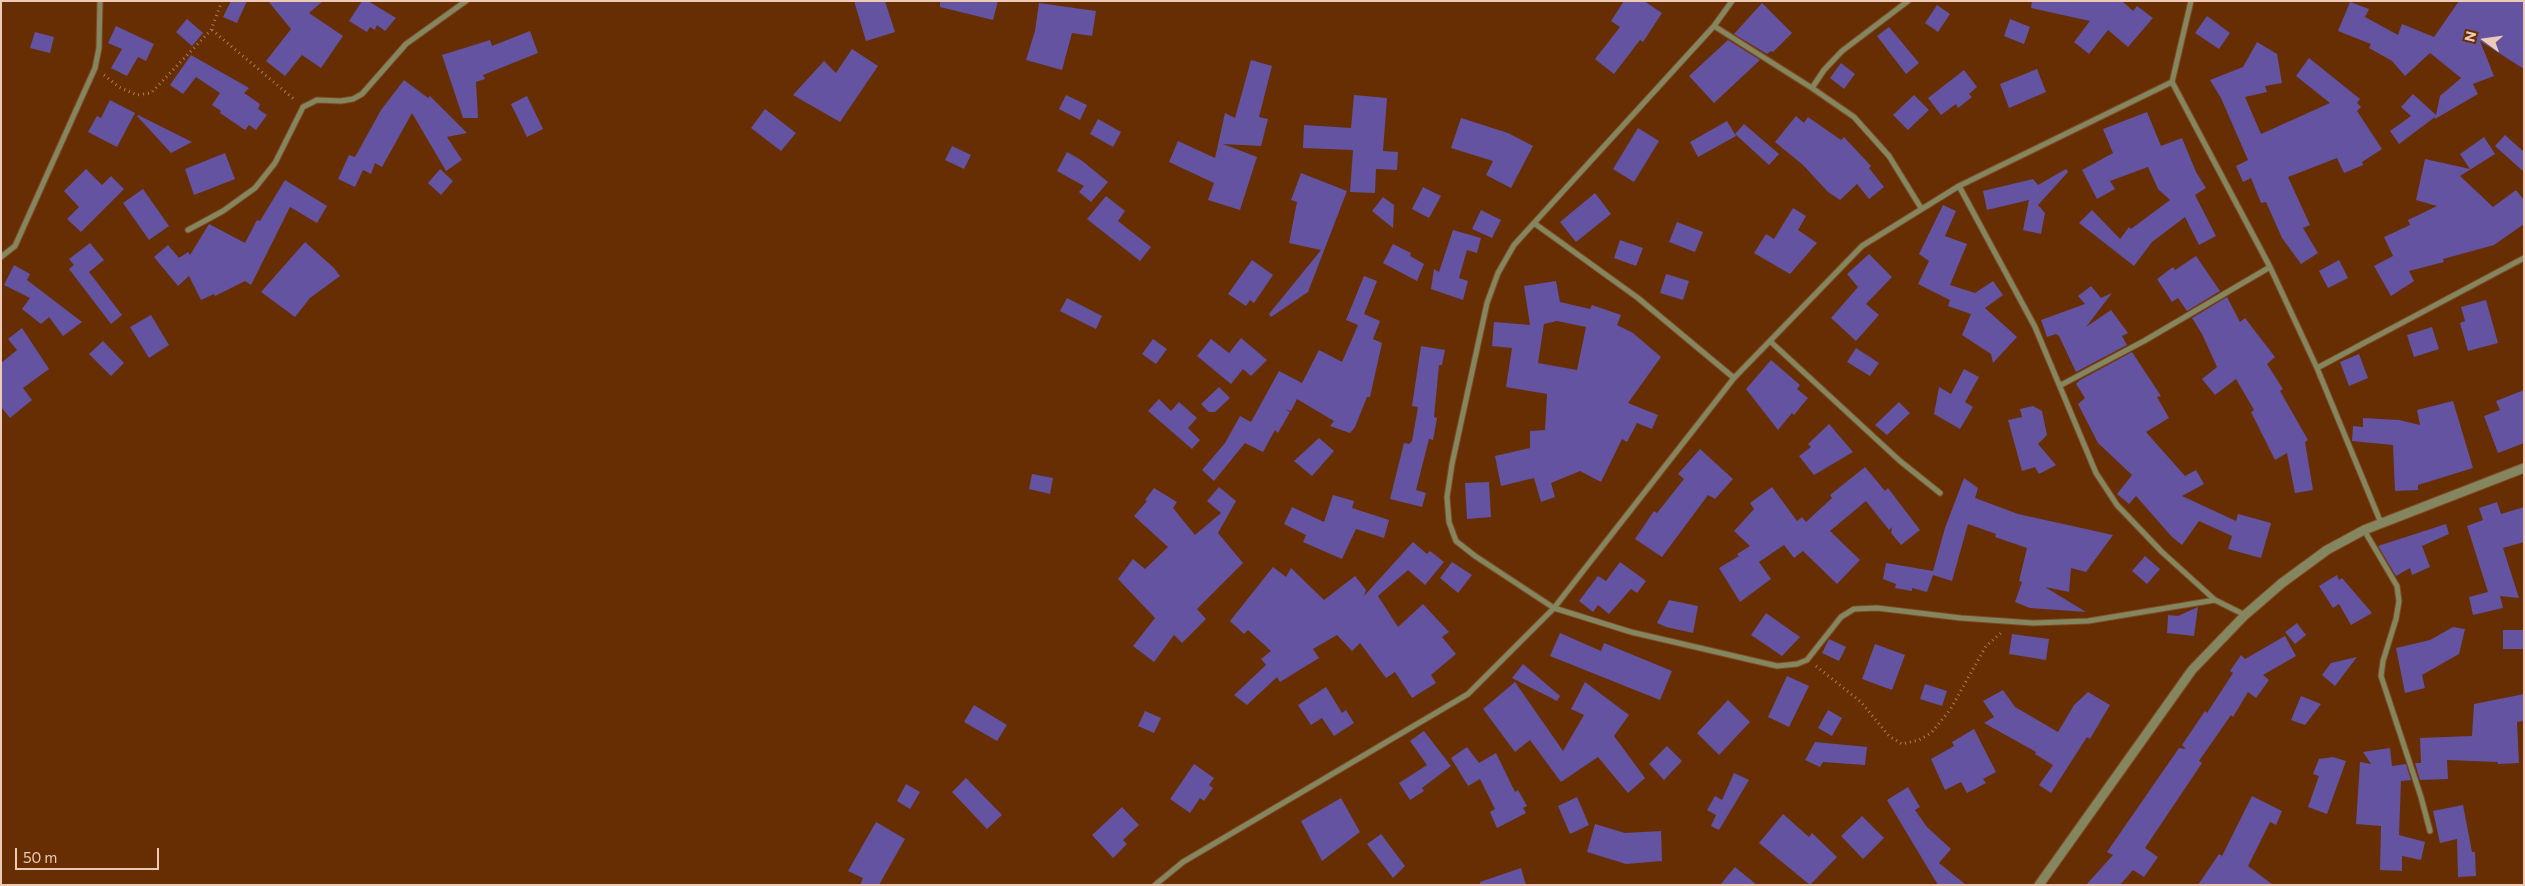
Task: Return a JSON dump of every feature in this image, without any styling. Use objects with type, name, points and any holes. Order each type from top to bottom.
[{"type":"street","points":[[1,257],[15,246],[22,234],[95,68],[99,48],[100,1]]},
{"type":"street","points":[[188,230],[224,211],[255,188],[275,162],[303,107],[317,100],[342,101],[353,99],[362,94],[406,44],[466,1]]},
{"type":"street","points":[[1732,1],[1714,26],[1514,246],[1498,273],[1486,303],[1452,464],[1447,497],[1449,522],[1456,541],[1475,556],[1554,608],[1631,632],[1754,662],[1778,666],[1797,664],[1807,660],[1841,617],[1854,609],[1877,608],[1961,618],[2016,621],[2088,621],[2215,600]]},
{"type":"street","points":[[1812,88],[1824,70],[1842,51],[1908,1]]},
{"type":"street","points":[[2191,1],[2172,82],[2270,267],[2317,368],[2381,523]]},
{"type":"street","points":[[1714,26],[1854,117],[1889,156],[1921,208]]},
{"type":"street","points":[[1155,885],[1184,862],[1468,694],[1554,608],[1734,378],[1771,342],[1862,246],[1958,186],[2172,82]]},
{"type":"street","points":[[1958,186],[2035,327],[2061,385],[2096,473],[2117,505],[2162,552],[2215,600],[2244,615]]},
{"type":"street","points":[[1534,223],[1638,298],[1734,378]]},
{"type":"street","points":[[2317,368],[2524,258]]},
{"type":"street","points":[[2061,385],[2144,341],[2270,267]]},
{"type":"street","points":[[1771,342],[1900,461],[1940,493]]},
{"type":"street","points":[[2039,885],[2192,670],[2244,615],[2282,583],[2327,550],[2364,530],[2524,468]]},
{"type":"street","points":[[2364,530],[2397,586],[2399,601],[2396,619],[2382,661],[2381,676],[2418,788],[2430,831]]},
{"type":"path","points":[[95,68],[119,87],[137,95],[151,93],[212,30],[222,1]]},
{"type":"path","points":[[212,30],[303,107]]},
{"type":"path","points":[[1807,660],[1861,702],[1889,736],[1902,744],[1919,740],[1931,733],[1950,710],[1986,646],[2016,621]]},
{"type":"building","points":[[231,1],[247,1],[237,23],[223,17]]},
{"type":"building","points":[[268,1],[323,1],[309,13],[343,36],[321,68],[302,55],[285,76],[266,61],[291,29]]},
{"type":"building","points":[[362,1],[368,1],[396,18],[385,31],[377,25],[375,30],[370,27],[367,32],[349,21]]},
{"type":"building","points":[[854,1],[885,1],[895,32],[866,41]]},
{"type":"building","points":[[940,1],[998,1],[993,20],[940,7]]},
{"type":"building","points":[[1624,1],[1644,1],[1662,13],[1643,42],[1640,40],[1614,74],[1595,59],[1620,27],[1611,21]]},
{"type":"building","points":[[2032,1],[2122,1],[2133,11],[2137,6],[2153,18],[2128,47],[2108,30],[2089,54],[2074,42],[2090,21],[2031,8]]},
{"type":"building","points":[[2459,1],[2524,1],[2524,69],[2480,41],[2494,76],[2473,84],[2478,94],[2435,119],[2435,117],[2399,144],[2390,131],[2411,116],[2401,107],[2413,94],[2436,115],[2440,96],[2461,78],[2430,53],[2405,76],[2392,61],[2369,48],[2371,44],[2338,31],[2350,2],[2369,9],[2365,17],[2398,35],[2402,24],[2434,37]]},
{"type":"building","points":[[1039,3],[1096,11],[1092,36],[1072,33],[1062,70],[1026,60],[1035,31]]},
{"type":"building","points":[[1762,3],[1792,33],[1773,52],[1771,51],[1767,54],[1734,34]]},
{"type":"building","points":[[1937,5],[1950,14],[1938,32],[1925,23]]},
{"type":"building","points":[[2207,16],[2230,33],[2219,49],[2195,33]]},
{"type":"building","points":[[187,19],[203,33],[192,46],[176,32]]},
{"type":"building","points":[[2010,19],[2030,27],[2024,44],[2004,36]]},
{"type":"building","points":[[116,26],[154,44],[146,61],[138,57],[127,76],[111,68],[122,49],[108,43]]},
{"type":"building","points":[[1889,27],[1919,63],[1906,74],[1877,36]]},
{"type":"building","points":[[530,31],[538,53],[483,75],[485,79],[476,82],[478,118],[463,118],[442,55],[490,40],[492,46]]},
{"type":"building","points":[[35,32],[54,37],[50,53],[30,48]]},
{"type":"building","points":[[1728,40],[1760,60],[1714,103],[1689,76]]},
{"type":"building","points":[[2257,42],[2277,54],[2282,83],[2265,86],[2267,92],[2245,97],[2261,134],[2330,103],[2296,76],[2309,58],[2360,99],[2357,103],[2361,107],[2357,111],[2382,149],[2362,162],[2363,165],[2344,173],[2337,158],[2288,177],[2310,225],[2303,228],[2318,253],[2301,264],[2282,238],[2266,202],[2261,203],[2251,178],[2243,182],[2236,166],[2248,160],[2221,98],[2210,80],[2243,67]]},
{"type":"building","points":[[852,49],[878,66],[840,122],[793,95],[824,61],[836,73]]},
{"type":"building","points":[[191,55],[249,88],[244,93],[260,104],[258,109],[267,115],[256,130],[249,125],[245,130],[220,113],[221,111],[212,105],[220,93],[196,77],[183,94],[170,85]]},
{"type":"building","points":[[1251,60],[1272,66],[1259,117],[1268,119],[1261,146],[1223,144],[1257,157],[1240,210],[1208,200],[1214,183],[1169,162],[1178,141],[1215,158],[1225,113],[1235,118]]},
{"type":"building","points":[[1841,63],[1855,74],[1844,89],[1830,78]]},
{"type":"building","points":[[2037,69],[2046,92],[2009,108],[2000,84]]},
{"type":"building","points":[[1964,70],[1977,87],[1969,94],[1972,97],[1958,108],[1956,104],[1941,115],[1928,98]]},
{"type":"building","points":[[404,80],[428,98],[430,96],[467,133],[447,137],[462,160],[446,171],[412,113],[382,167],[375,163],[371,174],[363,170],[355,187],[338,179],[349,155],[355,157],[381,110]]},
{"type":"building","points":[[1066,95],[1087,105],[1080,120],[1059,109]]},
{"type":"building","points":[[1354,95],[1387,98],[1383,151],[1398,152],[1397,170],[1376,169],[1375,193],[1350,192],[1353,150],[1303,148],[1304,125],[1351,128]]},
{"type":"building","points":[[1914,95],[1929,110],[1908,130],[1893,115]]},
{"type":"building","points":[[527,96],[543,129],[527,137],[511,104]]},
{"type":"building","points":[[110,100],[135,113],[117,147],[88,132],[97,116],[101,118]]},
{"type":"building","points":[[765,109],[796,133],[781,151],[751,128]]},
{"type":"building","points":[[2147,112],[2161,146],[2182,138],[2196,172],[2206,188],[2195,195],[2216,236],[2199,245],[2185,217],[2152,242],[2134,266],[2079,223],[2092,210],[2120,239],[2129,227],[2131,229],[2170,200],[2158,189],[2148,167],[2110,181],[2115,189],[2097,199],[2082,170],[2113,153],[2103,129]]},
{"type":"building","points":[[138,115],[192,142],[171,153]]},
{"type":"building","points":[[1796,116],[1804,123],[1808,117],[1841,140],[1844,137],[1871,166],[1869,168],[1884,187],[1869,199],[1857,184],[1840,200],[1828,192],[1803,165],[1775,142]]},
{"type":"building","points":[[1461,118],[1508,133],[1533,146],[1511,188],[1486,175],[1493,161],[1451,148]]},
{"type":"building","points":[[1098,119],[1121,132],[1113,147],[1090,134]]},
{"type":"building","points":[[1727,121],[1736,136],[1698,157],[1690,142]]},
{"type":"building","points":[[1744,124],[1779,154],[1769,165],[1735,134]]},
{"type":"building","points":[[1638,128],[1659,141],[1634,182],[1613,169]]},
{"type":"building","points":[[2505,135],[2524,152],[2524,172],[2495,146]]},
{"type":"building","points":[[2484,137],[2495,154],[2460,176],[2493,207],[2516,190],[2524,200],[2524,224],[2494,245],[2443,259],[2444,262],[2409,271],[2414,281],[2391,296],[2374,266],[2393,256],[2384,237],[2410,225],[2408,220],[2437,206],[2416,200],[2425,159],[2470,169],[2460,154]]},
{"type":"building","points":[[952,146],[971,155],[964,169],[945,160]]},
{"type":"building","points":[[1067,152],[1081,160],[1108,182],[1091,202],[1079,192],[1084,186],[1057,171]]},
{"type":"building","points":[[225,153],[235,179],[194,195],[185,169]]},
{"type":"building","points":[[86,169],[102,185],[111,176],[124,189],[81,232],[67,219],[79,207],[64,191]]},
{"type":"building","points":[[440,169],[453,181],[441,195],[428,183]]},
{"type":"building","points":[[2066,169],[2068,172],[2038,205],[2045,213],[2041,234],[2023,230],[2029,200],[1987,210],[1983,191],[2033,179],[2038,185]]},
{"type":"building","points":[[1301,173],[1347,191],[1308,292],[1271,317],[1269,314],[1321,250],[1289,243],[1297,202],[1291,200]]},
{"type":"building","points":[[285,180],[327,206],[317,223],[290,207],[251,285],[245,281],[215,296],[214,294],[201,300],[189,276],[178,286],[154,257],[168,245],[179,258],[188,252],[190,255],[209,224],[245,243],[257,220],[260,221]]},
{"type":"building","points":[[1423,187],[1441,196],[1429,218],[1412,209]]},
{"type":"building","points":[[143,189],[169,226],[149,240],[123,203]]},
{"type":"building","points":[[1595,193],[1611,214],[1576,242],[1560,222]]},
{"type":"building","points":[[1106,196],[1125,211],[1118,221],[1151,247],[1140,261],[1087,219]]},
{"type":"building","points":[[1383,197],[1394,205],[1393,228],[1372,211]]},
{"type":"building","points":[[1943,205],[1956,211],[1945,236],[1967,244],[1950,285],[1975,293],[1993,281],[2003,295],[1985,308],[2017,337],[1993,363],[1991,354],[1962,335],[1971,314],[1948,306],[1950,300],[1918,284],[1929,261],[1919,254]]},
{"type":"building","points":[[1793,208],[1806,216],[1798,230],[1817,243],[1790,274],[1754,253],[1766,234],[1774,239]]},
{"type":"building","points":[[1481,210],[1501,220],[1492,238],[1472,229]]},
{"type":"building","points":[[1677,222],[1703,232],[1695,252],[1669,242]]},
{"type":"building","points":[[1453,230],[1481,238],[1477,253],[1467,250],[1459,278],[1468,281],[1463,300],[1431,289],[1434,269],[1439,272]]},
{"type":"building","points":[[1620,240],[1643,248],[1636,266],[1614,258]]},
{"type":"building","points":[[305,242],[334,268],[340,276],[310,298],[295,317],[261,292]]},
{"type":"building","points":[[90,243],[104,260],[89,272],[122,315],[111,324],[69,269],[74,265],[69,259]]},
{"type":"building","points":[[1393,244],[1411,253],[1410,256],[1424,264],[1417,281],[1383,263]]},
{"type":"building","points":[[1869,254],[1892,277],[1866,304],[1879,315],[1856,341],[1831,318],[1858,287],[1847,274]]},
{"type":"building","points":[[2196,256],[2220,291],[2187,311],[2178,298],[2172,302],[2157,279],[2173,267],[2175,270]]},
{"type":"building","points":[[1252,260],[1273,275],[1254,303],[1250,300],[1246,306],[1228,294]]},
{"type":"building","points":[[2339,260],[2348,278],[2328,288],[2319,271]]},
{"type":"building","points":[[14,265],[30,274],[27,280],[82,322],[63,336],[49,317],[41,324],[22,309],[30,298],[4,285]]},
{"type":"building","points":[[1666,274],[1689,281],[1683,300],[1660,293]]},
{"type":"building","points":[[1364,276],[1377,281],[1364,314],[1380,321],[1373,339],[1382,343],[1370,397],[1367,397],[1355,427],[1350,433],[1330,426],[1334,421],[1297,399],[1291,411],[1285,409],[1290,412],[1278,433],[1275,430],[1263,452],[1245,443],[1214,481],[1202,470],[1225,443],[1240,416],[1251,422],[1279,371],[1302,383],[1319,350],[1342,362],[1358,325],[1346,320]]},
{"type":"building","points":[[1556,281],[1560,302],[1590,309],[1592,305],[1621,315],[1617,325],[1633,333],[1661,357],[1628,403],[1658,415],[1652,429],[1637,423],[1627,442],[1622,439],[1601,482],[1580,471],[1551,483],[1555,497],[1541,502],[1534,478],[1501,486],[1495,456],[1530,448],[1530,431],[1545,430],[1547,394],[1506,387],[1512,348],[1492,346],[1494,322],[1530,325],[1524,286]],"holes":[[[1557,321],[1586,327],[1577,370],[1538,363],[1544,324]]]},
{"type":"building","points":[[2091,286],[2101,298],[2112,293],[2086,327],[2111,310],[2128,333],[2122,336],[2127,345],[2076,372],[2059,336],[2056,334],[2047,337],[2041,320],[2085,304],[2078,296]]},
{"type":"building","points":[[2227,297],[2240,322],[2245,318],[2275,357],[2267,364],[2283,389],[2280,391],[2308,440],[2305,442],[2313,490],[2295,493],[2287,453],[2275,460],[2251,412],[2254,410],[2236,379],[2215,395],[2202,379],[2217,367],[2202,334],[2192,318]]},
{"type":"building","points":[[1067,298],[1102,316],[1096,329],[1060,311]]},
{"type":"building","points":[[2486,300],[2498,343],[2468,351],[2460,323],[2465,321],[2461,307]]},
{"type":"building","points":[[151,315],[169,345],[149,358],[130,327]]},
{"type":"building","points":[[2432,327],[2439,349],[2414,357],[2407,335]]},
{"type":"building","points":[[22,328],[49,369],[23,388],[32,400],[10,418],[1,407],[1,363],[17,350],[8,339]]},
{"type":"building","points":[[1241,338],[1267,360],[1251,376],[1243,369],[1231,384],[1197,356],[1211,339],[1229,353]]},
{"type":"building","points":[[1153,339],[1167,349],[1156,364],[1142,354]]},
{"type":"building","points":[[103,341],[124,363],[111,376],[89,354]]},
{"type":"building","points":[[1421,346],[1445,350],[1442,365],[1439,365],[1434,417],[1437,418],[1433,440],[1429,439],[1416,490],[1426,493],[1422,507],[1390,499],[1404,443],[1409,444],[1412,441],[1418,407],[1412,406]]},
{"type":"building","points":[[1856,348],[1879,363],[1870,376],[1847,362]]},
{"type":"building","points":[[2132,352],[2161,396],[2157,397],[2169,418],[2146,432],[2185,476],[2196,470],[2204,484],[2182,496],[2236,521],[2238,514],[2271,523],[2261,558],[2228,549],[2232,536],[2199,521],[2182,545],[2172,537],[2136,496],[2129,504],[2117,494],[2132,475],[2098,443],[2078,404],[2085,398],[2076,384]]},
{"type":"building","points":[[2359,354],[2368,378],[2349,386],[2340,362]]},
{"type":"building","points":[[1771,360],[1800,385],[1797,389],[1808,398],[1778,430],[1746,389]]},
{"type":"building","points":[[1964,369],[1979,377],[1965,402],[1973,407],[1960,429],[1934,414],[1939,387],[1951,394]]},
{"type":"building","points":[[1219,387],[1230,398],[1215,412],[1209,412],[1201,404]]},
{"type":"building","points":[[2524,390],[2524,443],[2498,453],[2484,416],[2500,410],[2496,401]]},
{"type":"building","points":[[1159,399],[1171,411],[1179,402],[1197,418],[1188,428],[1200,440],[1192,449],[1148,411]]},
{"type":"building","points":[[2453,401],[2473,468],[2418,485],[2418,490],[2395,491],[2393,445],[2352,441],[2353,426],[2363,427],[2363,418],[2399,420],[2420,425],[2417,410]]},
{"type":"building","points":[[1899,402],[1910,413],[1887,435],[1875,425]]},
{"type":"building","points":[[2033,406],[2042,411],[2047,435],[2038,444],[2056,465],[2039,474],[2035,467],[2022,471],[2008,420],[2022,417],[2020,409]]},
{"type":"building","points":[[1829,424],[1853,452],[1814,475],[1799,456],[1811,447],[1808,444]]},
{"type":"building","points":[[1319,438],[1334,451],[1312,476],[1294,461]]},
{"type":"building","points":[[1700,449],[1733,479],[1715,499],[1708,495],[1662,557],[1635,539],[1654,511],[1657,513],[1684,479],[1678,474]]},
{"type":"building","points":[[1865,467],[1885,491],[1888,488],[1920,530],[1901,545],[1891,533],[1892,527],[1889,530],[1866,501],[1830,531],[1860,560],[1837,584],[1803,551],[1794,558],[1784,545],[1759,562],[1771,579],[1740,602],[1719,568],[1739,556],[1737,554],[1750,546],[1734,531],[1754,509],[1750,503],[1772,487],[1797,521],[1802,517],[1806,522],[1832,498],[1830,495]]},
{"type":"building","points":[[1032,474],[1053,478],[1050,494],[1029,489]]},
{"type":"building","points":[[1964,478],[1978,488],[1975,498],[2018,514],[2113,535],[2086,572],[2071,568],[2069,592],[2045,587],[2086,612],[2030,608],[2015,602],[2022,582],[2019,581],[2027,548],[1995,537],[1996,534],[1968,524],[1952,581],[1933,575],[1927,592],[1912,588],[1912,591],[1895,588],[1896,584],[1883,579],[1886,563],[1933,571],[1945,528]]},
{"type":"building","points":[[1489,482],[1491,517],[1467,519],[1465,483]]},
{"type":"building","points":[[1219,487],[1236,501],[1218,533],[1243,563],[1197,609],[1206,619],[1182,643],[1174,635],[1154,662],[1133,646],[1155,618],[1118,579],[1133,559],[1145,569],[1168,547],[1134,516],[1147,501],[1145,500],[1154,488],[1177,502],[1173,508],[1195,535],[1221,513],[1207,501]]},
{"type":"building","points":[[1333,495],[1354,501],[1352,508],[1389,520],[1384,538],[1356,529],[1342,559],[1303,542],[1306,535],[1284,524],[1292,507],[1324,522]]},
{"type":"building","points":[[2497,502],[2501,514],[2524,507],[2524,542],[2503,548],[2519,598],[2500,596],[2503,608],[2473,615],[2469,597],[2488,592],[2467,526],[2483,520],[2479,508]]},
{"type":"building","points":[[2446,524],[2449,534],[2422,546],[2430,567],[2412,575],[2410,568],[2396,576],[2378,546]]},
{"type":"building","points":[[1413,542],[1427,554],[1430,551],[1444,562],[1425,585],[1408,570],[1378,596],[1398,627],[1423,604],[1449,632],[1442,637],[1456,654],[1431,675],[1436,683],[1412,698],[1395,672],[1386,678],[1360,643],[1352,651],[1337,635],[1313,649],[1319,658],[1280,682],[1277,677],[1247,705],[1234,695],[1266,665],[1261,659],[1271,651],[1248,630],[1244,634],[1230,621],[1273,567],[1286,577],[1291,568],[1324,600],[1355,576],[1366,590],[1364,596]]},
{"type":"building","points":[[2145,556],[2160,569],[2147,584],[2132,571]]},
{"type":"building","points":[[1452,562],[1472,575],[1458,593],[1440,578]]},
{"type":"building","points":[[1620,562],[1646,581],[1637,593],[1631,589],[1609,614],[1598,605],[1593,612],[1579,601],[1598,576],[1606,581]]},
{"type":"building","points":[[2337,575],[2339,580],[2342,578],[2372,613],[2351,625],[2339,604],[2333,608],[2319,586]]},
{"type":"building","points":[[1669,600],[1698,606],[1693,633],[1657,623]]},
{"type":"building","points":[[2198,607],[2194,636],[2167,633],[2168,615],[2178,616]]},
{"type":"building","points":[[1766,613],[1800,637],[1782,656],[1751,635]]},
{"type":"building","points":[[2297,623],[2306,635],[2295,644],[2285,632]]},
{"type":"building","points":[[2453,627],[2465,629],[2459,654],[2422,675],[2425,688],[2405,693],[2396,648],[2430,640]]},
{"type":"building","points":[[2503,630],[2524,630],[2524,649],[2503,649]]},
{"type":"building","points":[[1560,633],[1601,651],[1604,643],[1672,671],[1660,700],[1550,656]]},
{"type":"building","points":[[2012,634],[2049,639],[2046,660],[2009,654]]},
{"type":"building","points":[[2285,636],[2296,656],[2263,675],[2269,680],[2256,698],[2248,692],[2233,717],[2231,715],[2199,761],[2202,763],[2145,848],[2158,857],[2144,877],[2133,870],[2120,885],[2086,885],[2113,855],[2107,852],[2179,748],[2186,749],[2182,745],[2205,711],[2207,713],[2233,673],[2230,671],[2241,655],[2245,659]]},
{"type":"building","points":[[1829,639],[1846,647],[1839,661],[1822,653]]},
{"type":"building","points":[[1875,644],[1905,655],[1892,690],[1862,679]]},
{"type":"building","points":[[2357,657],[2335,686],[2322,675],[2331,663]]},
{"type":"building","points":[[1523,664],[1560,696],[1557,701],[1512,678]]},
{"type":"building","points":[[1787,676],[1809,686],[1789,727],[1768,717]]},
{"type":"building","points":[[1515,682],[1563,751],[1584,715],[1571,709],[1585,682],[1629,715],[1614,736],[1645,778],[1628,793],[1598,757],[1561,782],[1530,740],[1515,752],[1483,709]]},
{"type":"building","points":[[1925,684],[1947,691],[1942,706],[1920,699]]},
{"type":"building","points":[[1326,687],[1342,713],[1346,710],[1354,723],[1334,736],[1322,718],[1311,725],[1298,705]]},
{"type":"building","points":[[2003,690],[2015,707],[2058,732],[2074,705],[2088,692],[2110,705],[2090,739],[2087,737],[2051,793],[2039,785],[2053,765],[2035,754],[2036,752],[1984,723],[1994,717],[1983,701]]},
{"type":"building","points":[[2524,694],[2524,721],[2517,722],[2519,763],[2498,764],[2498,762],[2447,760],[2448,779],[2420,780],[2415,763],[2421,763],[2420,738],[2472,736],[2474,704]]},
{"type":"building","points":[[2301,696],[2321,704],[2305,725],[2291,720]]},
{"type":"building","points":[[1728,700],[1750,722],[1719,755],[1697,733]]},
{"type":"building","points":[[974,705],[1007,725],[997,741],[964,722]]},
{"type":"building","points":[[1828,710],[1842,718],[1832,736],[1818,728]]},
{"type":"building","points":[[1145,711],[1161,718],[1154,733],[1138,726]]},
{"type":"building","points":[[1974,729],[1996,772],[1983,779],[1986,783],[1967,793],[1961,782],[1945,790],[1931,759],[1954,746],[1952,742]]},
{"type":"building","points":[[1424,731],[1451,766],[1422,788],[1424,791],[1410,800],[1399,783],[1427,765],[1410,741]]},
{"type":"building","points":[[1815,742],[1867,747],[1865,765],[1823,762],[1820,767],[1805,760]]},
{"type":"building","points":[[1667,746],[1682,761],[1664,780],[1649,764]]},
{"type":"building","points":[[1467,747],[1479,763],[1496,753],[1515,792],[1518,790],[1527,806],[1523,808],[1526,813],[1497,828],[1490,812],[1495,809],[1480,779],[1468,786],[1451,758]]},
{"type":"building","points":[[2390,748],[2392,766],[2406,764],[2411,780],[2401,781],[2399,835],[2425,842],[2421,860],[2402,856],[2402,871],[2380,870],[2381,826],[2356,824],[2360,762],[2371,764],[2363,752]]},
{"type":"building","points":[[2333,757],[2346,761],[2327,814],[2308,807],[2319,776],[2313,774],[2319,759]]},
{"type":"building","points":[[1194,764],[1214,778],[1209,785],[1213,788],[1204,801],[1200,798],[1190,813],[1170,799]]},
{"type":"building","points":[[1734,773],[1749,780],[1719,830],[1711,826],[1716,815],[1707,810],[1715,796],[1722,800]]},
{"type":"building","points":[[966,778],[1002,815],[987,829],[952,792]]},
{"type":"building","points":[[906,784],[920,792],[910,809],[897,801]]},
{"type":"building","points":[[1908,787],[1920,807],[1915,810],[1927,827],[1951,849],[1939,863],[1966,885],[1938,885],[1887,800]]},
{"type":"building","points":[[2252,796],[2282,811],[2276,825],[2270,822],[2248,866],[2273,885],[2198,885],[2219,854],[2222,856]]},
{"type":"building","points":[[1577,797],[1589,825],[1570,834],[1558,806]]},
{"type":"building","points":[[1341,798],[1360,832],[1322,861],[1301,821]]},
{"type":"building","points":[[2463,805],[2472,852],[2475,852],[2476,876],[2458,877],[2457,839],[2440,843],[2433,811]]},
{"type":"building","points":[[1122,807],[1139,825],[1123,840],[1127,844],[1113,858],[1092,835]]},
{"type":"building","points":[[1783,814],[1809,837],[1812,833],[1837,857],[1810,885],[1759,843]]},
{"type":"building","points":[[1862,816],[1884,838],[1863,859],[1841,836]]},
{"type":"building","points":[[876,822],[905,839],[879,885],[860,885],[863,878],[848,871]]},
{"type":"building","points":[[1595,824],[1625,833],[1661,831],[1662,861],[1626,864],[1587,852]]},
{"type":"building","points":[[1381,834],[1405,866],[1393,878],[1367,844]]},
{"type":"building","points":[[1735,867],[1757,885],[1720,885]]},
{"type":"building","points":[[1521,868],[1526,885],[1480,885],[1480,882]]}]
